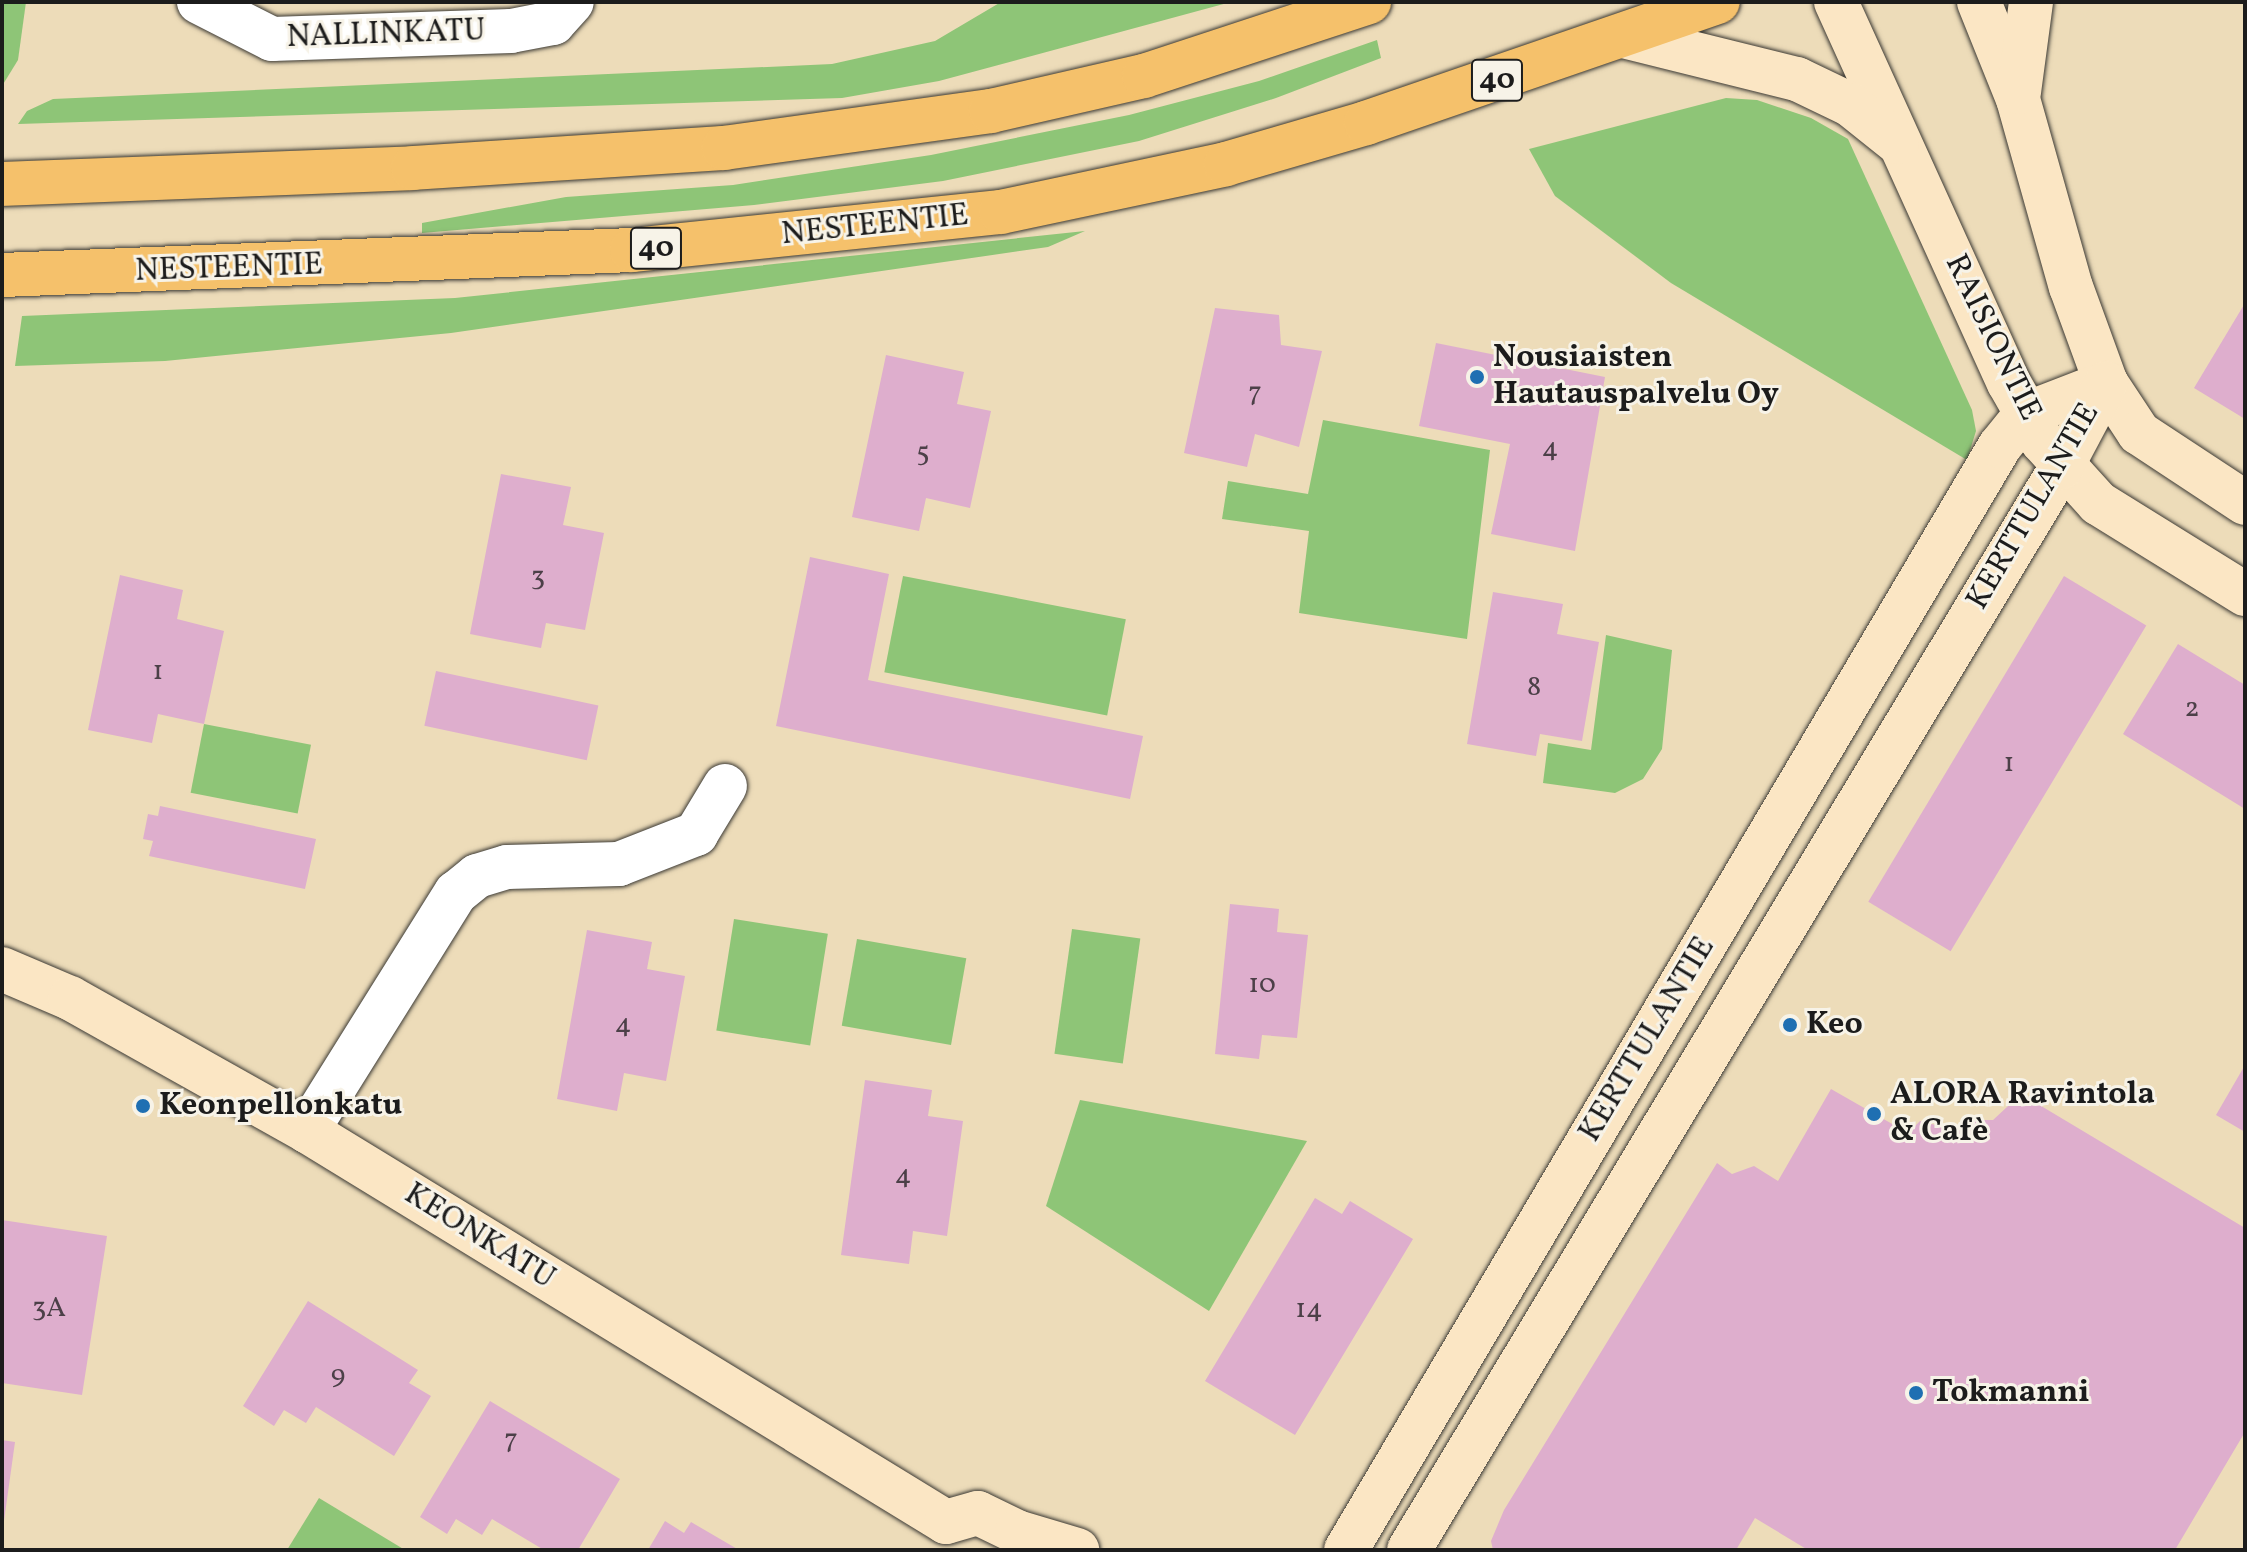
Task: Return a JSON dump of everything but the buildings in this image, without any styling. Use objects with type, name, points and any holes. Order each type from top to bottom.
[{"type":"main road","points":[[2,184],[413,168],[752,145],[1021,104],[1263,41],[1369,2]]},
{"type":"main road","name":"NESTEENTIE","points":[[2,275],[632,250],[1001,212],[1226,164],[1627,37],[1718,2]]},
{"type":"street","name":"NALLINKATU","points":[[199,2],[272,39],[511,31],[553,23],[572,2]]},
{"type":"street","name":"RAISIONTIE","points":[[1836,2],[2026,414],[2061,468],[2098,503],[2245,594]]},
{"type":"street","points":[[1979,2],[2018,99],[2071,287],[2106,383],[2139,433],[2245,503]]},
{"type":"street","points":[[2018,99],[2031,2]]},
{"type":"street","points":[[1627,37],[1797,79],[1851,105],[1904,147]]},
{"type":"street","name":"KERTTULANTIE","points":[[1346,1550],[1800,789],[1972,489],[2026,414],[2106,383]]},
{"type":"street","name":"KERTTULANTIE","points":[[1409,1550],[2061,468],[2106,383]]},
{"type":"street","points":[[307,1131],[456,893],[477,876],[507,867],[619,864],[696,834],[725,786]]},
{"type":"street","name":"KEONKATU","points":[[2,969],[70,998],[307,1131],[952,1536],[978,1513],[1017,1532],[1077,1550]]},
{"type":"green space","points":[[2,2],[26,2],[18,60],[2,86]]},
{"type":"green space","points":[[1001,2],[1231,2],[939,81],[842,98],[18,124],[27,111],[53,99],[832,64],[935,41]]},
{"type":"green space","points":[[1377,40],[1381,58],[1276,98],[1139,141],[943,181],[754,205],[422,233],[422,223],[566,197],[733,185],[931,155],[1129,115],[1259,81]]},
{"type":"green space","points":[[1726,98],[1757,100],[1811,118],[1848,139],[1972,410],[1976,431],[1967,460],[1671,283],[1555,196],[1529,149]]},
{"type":"green space","points":[[1085,231],[1048,247],[451,333],[165,361],[15,366],[22,316],[455,298]]},
{"type":"green space","points":[[1323,420],[1490,450],[1467,639],[1299,613],[1309,531],[1222,519],[1228,481],[1308,494]]},
{"type":"green space","points":[[903,576],[1126,619],[1107,716],[884,672]]},
{"type":"green space","points":[[1606,635],[1672,650],[1662,749],[1643,779],[1615,793],[1543,783],[1548,743],[1591,750]]},
{"type":"green space","points":[[204,724],[311,745],[298,814],[191,793]]},
{"type":"green space","points":[[734,919],[828,934],[810,1045],[716,1031]]},
{"type":"green space","points":[[1072,929],[1140,939],[1123,1063],[1054,1054]]},
{"type":"green space","points":[[857,939],[966,958],[951,1045],[842,1026]]},
{"type":"green space","points":[[1080,1100],[1307,1141],[1209,1311],[1046,1206]]},
{"type":"green space","points":[[319,1498],[405,1550],[287,1550]]},
{"type":"place","name":"Nousiaisten Hautauspalvelu Oy","points":[[1477,377]]},
{"type":"place","name":"Keo","points":[[1790,1025]]},
{"type":"place","name":"Keonpellonkatu","points":[[143,1106]]},
{"type":"place","name":"ALORA Ravintola & Cafè","points":[[1874,1114]]},
{"type":"place","name":"Tokmanni","points":[[1916,1393]]}]
